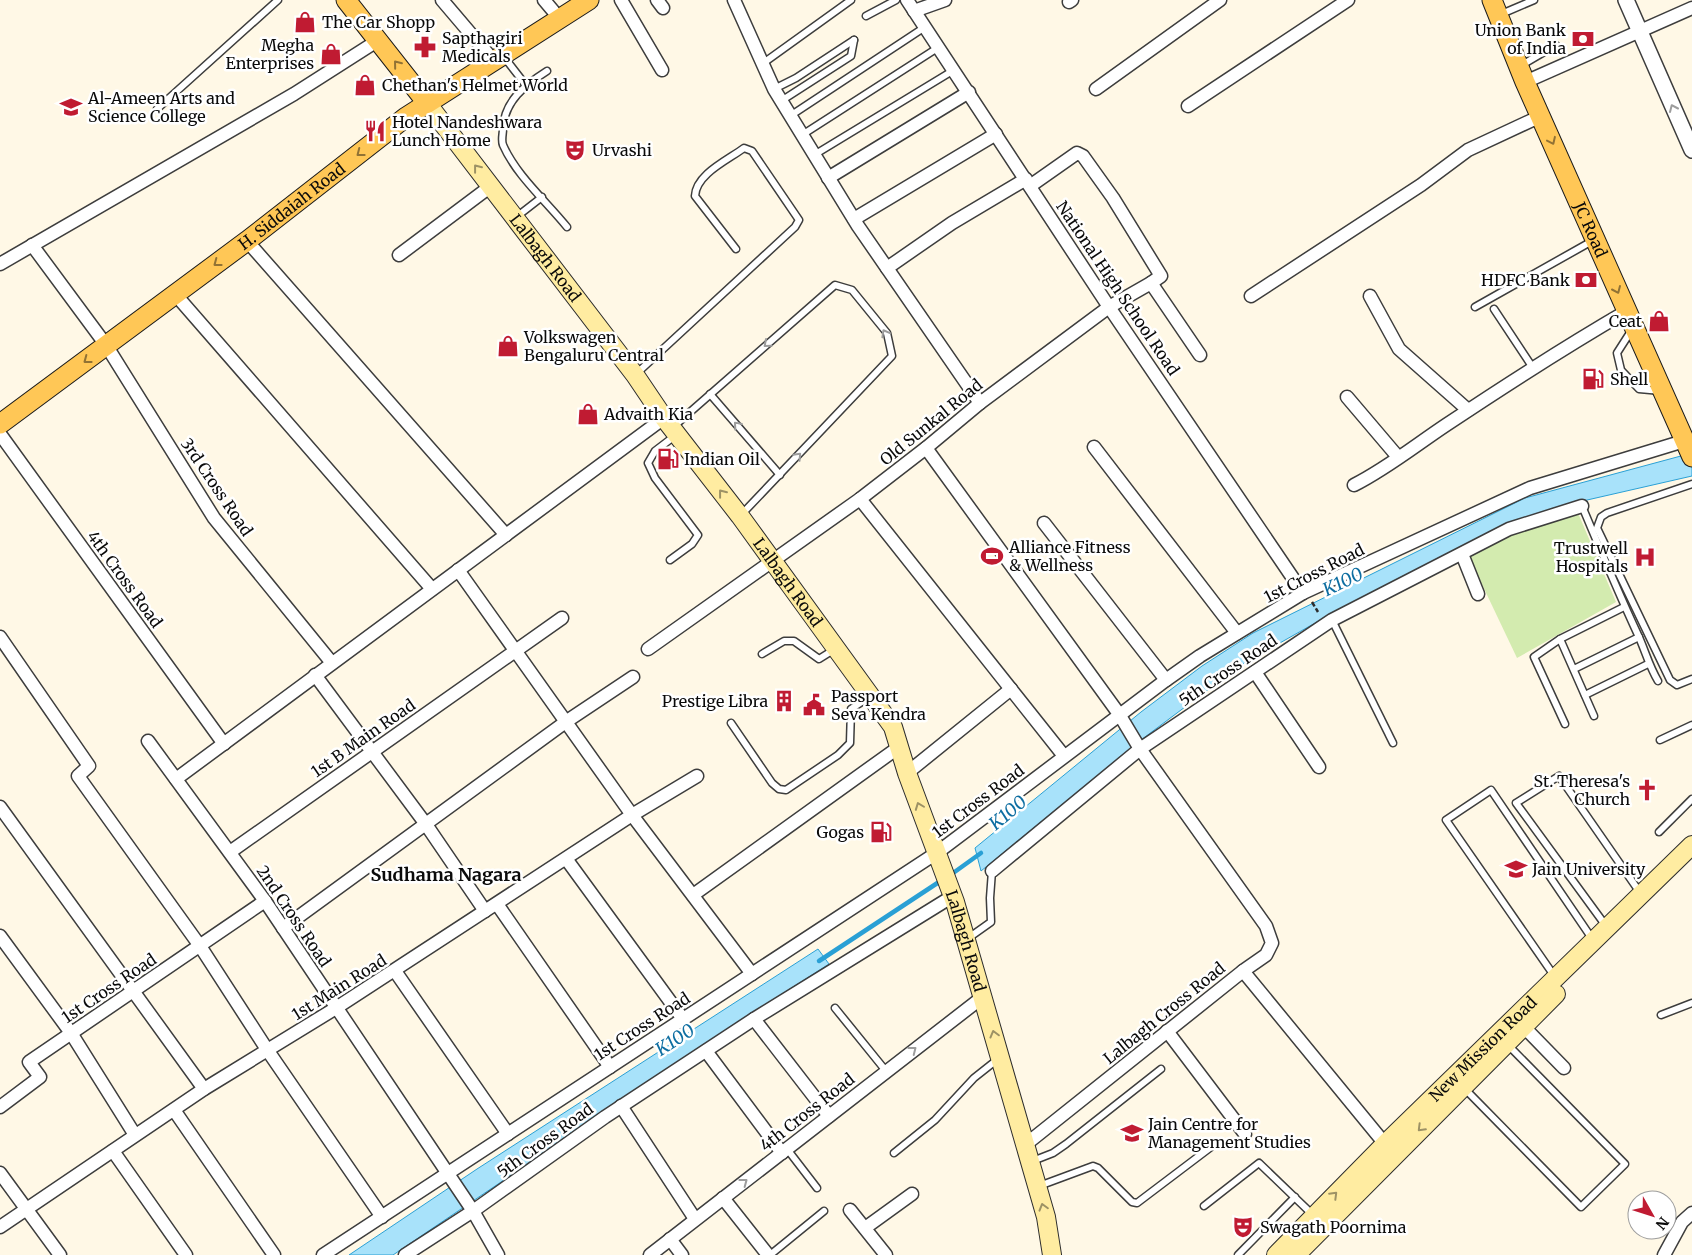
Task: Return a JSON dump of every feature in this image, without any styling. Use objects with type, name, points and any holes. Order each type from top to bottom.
[{"type":"main road","name":"Lalbagh Road","points":[[346,0],[636,375],[671,427],[740,516],[893,727],[906,773],[941,860],[984,996],[1046,1217],[1052,1255]]},
{"type":"main road","name":"H. Siddaiah Road","points":[[0,424],[247,241],[427,103],[590,0]]},
{"type":"main road","name":"JC Road","points":[[1495,8],[1522,74],[1688,449]]},
{"type":"main road","name":"New Mission Road","points":[[1276,1255],[1384,1144],[1519,1021],[1555,978],[1608,929],[1692,845]]},
{"type":"main road","points":[[1296,1255],[1462,1086],[1506,1044],[1519,1021],[1692,860]]},
{"type":"street","points":[[442,0],[498,57]]},
{"type":"street","points":[[544,0],[560,18]]},
{"type":"street","points":[[621,0],[662,70]]},
{"type":"street","points":[[734,0],[761,64],[790,116],[854,219],[980,403]]},
{"type":"street","points":[[911,5],[945,0]]},
{"type":"street","points":[[1096,89],[1220,0]]},
{"type":"street","points":[[1188,106],[1348,0]]},
{"type":"street","points":[[1626,0],[1692,150]]},
{"type":"street","name":"National High School Road","points":[[911,5],[1109,307],[1303,592]]},
{"type":"street","points":[[1522,74],[1692,8]]},
{"type":"street","points":[[0,264],[294,94],[377,41]]},
{"type":"street","points":[[828,178],[969,92]]},
{"type":"street","points":[[1251,296],[1413,190],[1468,150],[1541,116]]},
{"type":"street","points":[[854,219],[996,134]]},
{"type":"street","points":[[887,268],[952,223],[1028,183],[1077,153],[1083,156],[1113,198],[1161,276],[1151,283],[1200,355]]},
{"type":"street","points":[[399,255],[491,186]]},
{"type":"street","points":[[247,241],[506,535]]},
{"type":"street","name":"3rd Cross Road","points":[[32,245],[106,345],[214,518],[332,663]]},
{"type":"street","name":"Old Sunkal Road","points":[[648,649],[860,499],[980,403],[1109,307],[1151,283]]},
{"type":"street","points":[[175,294],[432,589]]},
{"type":"street","points":[[1370,296],[1399,349],[1468,410]]},
{"type":"street","points":[[1354,485],[1373,476],[1398,457],[1533,368],[1630,319]]},
{"type":"street","points":[[1347,396],[1398,457]]},
{"type":"street","points":[[176,779],[506,535],[671,427]]},
{"type":"street","name":"4th Cross Road","points":[[0,434],[224,744]]},
{"type":"street","points":[[1094,447],[1237,633]]},
{"type":"street","points":[[926,448],[1120,714],[1139,746],[1266,926],[1272,943],[1266,954],[1243,971]]},
{"type":"street","name":"1st Cross Road","points":[[323,1255],[382,1217],[451,1178],[508,1134],[752,974],[941,860],[1064,756],[1120,714],[1166,680],[1303,592],[1530,488],[1688,449]]},
{"type":"street","points":[[860,499],[1064,756]]},
{"type":"street","name":"5th Cross Road","points":[[992,871],[1139,746],[1255,672],[1327,620],[1509,529],[1582,506]]},
{"type":"street","points":[[1044,523],[1166,680]]},
{"type":"street","points":[[1462,554],[1478,594]]},
{"type":"street","points":[[458,570],[632,815],[752,974]]},
{"type":"street","name":"1st B Main Road","points":[[230,852],[562,618]]},
{"type":"street","points":[[0,637],[89,766],[78,776],[200,946],[268,1051],[382,1217]]},
{"type":"street","points":[[1255,672],[1319,767]]},
{"type":"street","points":[[315,675],[425,823],[485,911]]},
{"type":"street","points":[[283,928],[425,823],[633,676]]},
{"type":"street","points":[[906,773],[1011,690]]},
{"type":"street","name":"2nd Cross Road","points":[[148,741],[266,901],[472,1209],[498,1255]]},
{"type":"street","points":[[693,895],[899,747]]},
{"type":"street","name":"1st Main Road","points":[[0,1227],[204,1090],[395,971],[485,911],[567,860],[632,815],[697,776]]},
{"type":"street","points":[[0,807],[204,1090]]},
{"type":"street","points":[[567,860],[683,1019]]},
{"type":"street","points":[[828,1116],[754,1019],[953,896]]},
{"type":"street","name":"1st Cross Road","points":[[0,1107],[40,1077],[29,1062],[266,901]]},
{"type":"street","points":[[497,904],[610,1067]]},
{"type":"street","points":[[0,936],[71,1033],[135,1135]]},
{"type":"street","points":[[395,971],[508,1134]]},
{"type":"street","name":"Lalbagh Cross Road","points":[[1025,1145],[1243,971],[1384,1144]]},
{"type":"street","name":"4th Cross Road","points":[[650,1255],[984,996]]},
{"type":"street","name":"5th Cross Road","points":[[405,1255],[621,1106],[754,1019]]},
{"type":"street","points":[[1519,1021],[1564,1068]]},
{"type":"street","points":[[1167,1031],[1245,1134]]},
{"type":"street","points":[[706,1052],[784,1151]]},
{"type":"street","points":[[621,1106],[695,1219]]},
{"type":"street","points":[[174,1110],[274,1255]]},
{"type":"street","points":[[113,1151],[186,1255]]},
{"type":"street","points":[[0,1173],[60,1255]]},
{"type":"street","points":[[865,1228],[912,1194]]},
{"type":"street","points":[[723,1198],[769,1255]]},
{"type":"street","points":[[850,1210],[886,1255]]},
{"type":"street","points":[[1664,1255],[1682,1222],[1692,1213]]},
{"type":"street","points":[[670,1239],[682,1255]]},
{"type":"lane","points":[[157,109],[278,0]]},
{"type":"lane","points":[[761,64],[851,0]]},
{"type":"lane","points":[[866,16],[896,0]]},
{"type":"lane","points":[[1495,8],[1534,0]]},
{"type":"lane","points":[[790,116],[925,27]]},
{"type":"lane","points":[[774,89],[796,78],[854,40],[851,56],[781,101]]},
{"type":"lane","points":[[1522,74],[1556,45]]},
{"type":"lane","points":[[802,135],[939,48]]},
{"type":"lane","points":[[498,57],[525,84]]},
{"type":"lane","points":[[814,155],[954,70]]},
{"type":"lane","points":[[547,71],[525,84],[508,106],[503,118],[502,143],[518,169],[567,227]]},
{"type":"lane","points":[[636,375],[795,228],[799,220],[752,150],[744,148],[703,177],[696,186],[695,196],[736,249]]},
{"type":"lane","points":[[515,218],[542,197]]},
{"type":"lane","points":[[1475,307],[1595,240]]},
{"type":"lane","points":[[670,560],[692,544],[698,535],[655,478],[648,463],[671,427],[835,285],[852,290],[888,333],[892,356],[740,516]]},
{"type":"lane","points":[[1494,309],[1533,368]]},
{"type":"lane","points":[[1630,319],[1617,353],[1621,370],[1639,389],[1662,391]]},
{"type":"lane","points":[[710,394],[780,475]]},
{"type":"lane","points":[[1692,484],[1607,513],[1601,517],[1597,528],[1670,680],[1677,685],[1692,679]]},
{"type":"lane","points":[[1582,506],[1624,607],[1639,637],[1648,664],[1658,681]]},
{"type":"lane","points":[[1565,724],[1534,657],[1560,639],[1624,607]]},
{"type":"lane","points":[[1327,620],[1393,743]]},
{"type":"lane","points":[[1574,669],[1639,637]]},
{"type":"lane","points":[[1560,639],[1594,716]]},
{"type":"lane","points":[[762,654],[784,641],[799,643],[819,659],[836,648]]},
{"type":"lane","points":[[1585,695],[1648,664]]},
{"type":"lane","points":[[731,723],[772,783],[778,788],[786,790],[838,755],[850,743],[851,709],[870,696]]},
{"type":"lane","points":[[1660,740],[1692,726]]},
{"type":"lane","points":[[1608,929],[1516,803],[1559,776],[1642,895]]},
{"type":"lane","points":[[1555,978],[1446,820],[1491,790],[1594,941]]},
{"type":"lane","points":[[1659,832],[1692,799]]},
{"type":"lane","name":"5th Cross Road","points":[[966,939],[991,922],[992,871]]},
{"type":"lane","points":[[1661,1015],[1692,1004]]},
{"type":"lane","points":[[835,1008],[886,1071]]},
{"type":"lane","points":[[1462,1086],[1581,1208],[1625,1164],[1506,1044]]},
{"type":"lane","points":[[894,1153],[935,1120],[974,1078],[1000,1057]]},
{"type":"lane","points":[[1030,1162],[1053,1153],[1066,1144],[1161,1069]]},
{"type":"lane","points":[[1037,1186],[1093,1166],[1098,1168],[1132,1202],[1137,1203],[1211,1148]]},
{"type":"lane","points":[[784,1151],[817,1188]]},
{"type":"lane","points":[[1204,1206],[1259,1163],[1313,1216]]},
{"type":"lane","points":[[1238,1255],[1295,1197]]},
{"type":"lane","points":[[769,1255],[824,1211]]},
{"type":"path","points":[[1313,603],[1327,620]]},
{"type":"green space","points":[[1578,513],[1616,602],[1517,658],[1469,557],[1512,534]]},
{"type":"water","name":"K100","points":[[1692,453],[1692,476],[1574,503],[1324,618],[1241,665],[1141,740],[981,871],[975,848],[1141,712],[1202,666],[1253,633],[1525,498]]},
{"type":"water","name":"K100","points":[[818,949],[829,964],[729,1028],[393,1255],[349,1255],[477,1169]]},
{"type":"waterway","name":"K100","points":[[949,876],[981,853]]},
{"type":"waterway","name":"K100","points":[[819,961],[942,880]]},
{"type":"place","name":"The Car Shopp","points":[[305,22]]},
{"type":"place","name":"Union Bank of India","points":[[1583,39]]},
{"type":"place","name":"Sapthagiri Medicals","points":[[425,47]]},
{"type":"place","name":"Megha Enterprises","points":[[331,54]]},
{"type":"place","name":"Chethan's Helmet World","points":[[365,85]]},
{"type":"place","name":"Al-Ameen Arts and Science College","points":[[71,107]]},
{"type":"place","name":"Hotel Nandeshwara Lunch Home","points":[[375,131]]},
{"type":"place","name":"Urvashi","points":[[575,150]]},
{"type":"place","name":"HDFC Bank","points":[[1586,280]]},
{"type":"place","name":"Ceat","points":[[1659,321]]},
{"type":"place","name":"Volkswagen Bengaluru Central","points":[[508,346]]},
{"type":"place","name":"Shell","points":[[1593,379]]},
{"type":"place","name":"Advaith Kia","points":[[588,414]]},
{"type":"place","name":"Indian Oil","points":[[668,459]]},
{"type":"place","name":"Alliance Fitness & Wellness","points":[[992,556]]},
{"type":"place","name":"Trustwell Hospitals","points":[[1645,557]]},
{"type":"place","name":"Prestige Libra","points":[[784,701]]},
{"type":"place","name":"Passport Seva Kendra","points":[[814,705]]},
{"type":"place","name":"St. Theresa's Church","points":[[1647,790]]},
{"type":"place","name":"Gogas","points":[[881,832]]},
{"type":"place","name":"Jain University","points":[[1516,869]]},
{"type":"place","name":"Jain Centre for Management Studies","points":[[1132,1133]]},
{"type":"place","name":"Swagath Poornima","points":[[1243,1227]]},
{"type":"district","name":"Sudhama Nagara","points":[[446,875]]}]
